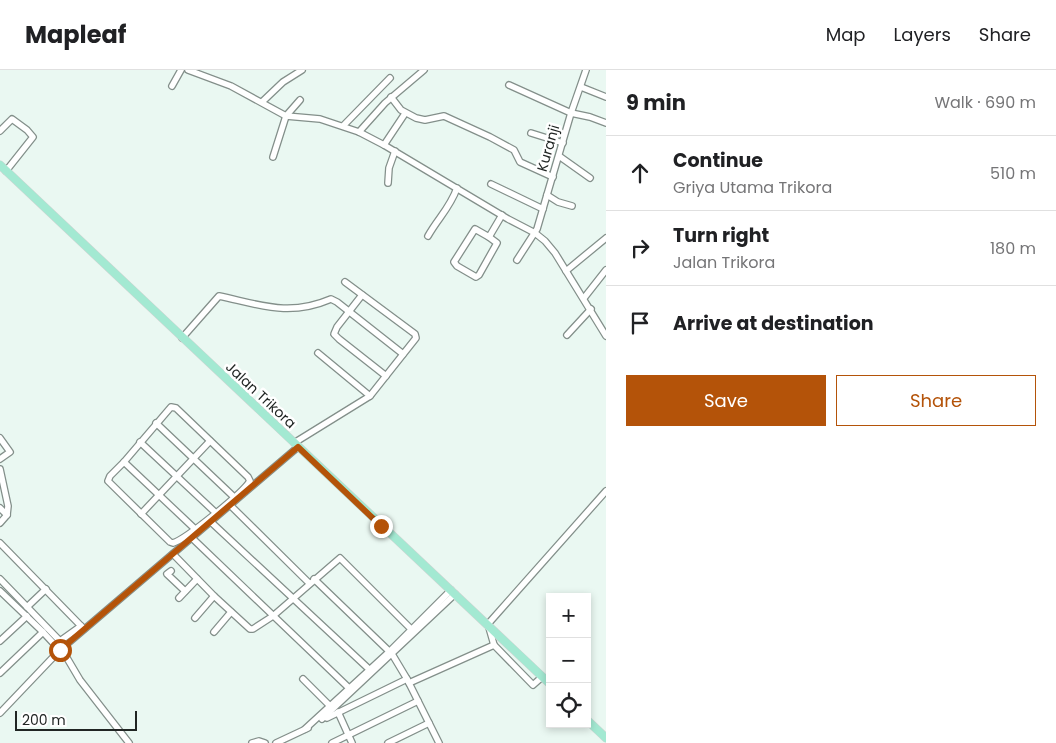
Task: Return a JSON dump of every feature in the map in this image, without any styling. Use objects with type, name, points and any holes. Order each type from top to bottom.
[{"type":"main road","name":"Jalan Trikora","points":[[3,168],[549,683]]},
{"type":"main road","points":[[591,724],[606,738]]},
{"type":"street","points":[[172,86],[181,70]]},
{"type":"street","points":[[188,70],[231,86],[286,116],[320,119],[359,132],[536,233],[556,253],[606,336]]},
{"type":"street","points":[[262,102],[283,82],[302,70]]},
{"type":"street","points":[[359,132],[391,97],[424,70]]},
{"type":"street","name":"Kuranji","points":[[517,260],[536,233],[571,113],[586,70]]},
{"type":"street","points":[[343,126],[390,78]]},
{"type":"street","points":[[509,85],[571,113],[606,123]]},
{"type":"street","points":[[581,87],[606,97]]},
{"type":"street","points":[[391,97],[401,110],[416,118],[425,120],[444,116],[490,137],[514,150],[520,162],[553,177]]},
{"type":"street","points":[[273,156],[286,116],[300,100]]},
{"type":"street","points":[[384,145],[404,115]]},
{"type":"street","points":[[0,130],[12,119],[33,137],[3,168]]},
{"type":"street","points":[[531,132],[563,143]]},
{"type":"street","points":[[388,183],[389,168],[394,151]]},
{"type":"street","points":[[559,156],[590,178]]},
{"type":"street","points":[[491,184],[543,209]]},
{"type":"street","points":[[428,236],[436,221],[446,211],[457,188]]},
{"type":"street","points":[[548,195],[558,202],[572,206]]},
{"type":"street","points":[[489,237],[502,215]]},
{"type":"street","points":[[475,229],[489,237],[497,243],[477,277],[454,264],[454,260],[475,229]]},
{"type":"street","points":[[566,271],[606,238]]},
{"type":"street","points":[[584,298],[606,270]]},
{"type":"street","points":[[0,713],[83,627],[211,522],[216,514],[248,484],[250,480],[210,441],[174,407],[169,408],[110,476],[108,481],[172,543],[176,543],[216,514],[230,505],[296,445],[370,396],[414,342],[416,335],[345,282]]},
{"type":"street","points":[[362,295],[337,327],[334,332],[335,336],[386,376]]},
{"type":"street","points":[[182,338],[219,296],[284,310],[304,307],[331,299],[403,354]]},
{"type":"street","points":[[567,335],[590,309]]},
{"type":"street","points":[[318,353],[370,396]]},
{"type":"street","points":[[156,423],[234,497]]},
{"type":"street","points":[[0,438],[10,451],[0,458]]},
{"type":"street","points":[[141,514],[210,441]]},
{"type":"street","points":[[140,442],[216,514]]},
{"type":"street","points":[[124,462],[195,529]]},
{"type":"street","points":[[0,472],[8,506],[7,515],[0,523]]},
{"type":"street","points":[[542,677],[533,685],[494,645],[488,624],[606,490]]},
{"type":"street","points":[[230,505],[391,653],[408,681],[439,743]]},
{"type":"street","points":[[0,508],[7,515]]},
{"type":"street","points":[[211,522],[370,670]]},
{"type":"street","points":[[192,538],[350,689]]},
{"type":"street","points":[[0,543],[83,627]]},
{"type":"street","points":[[173,554],[214,596],[252,629],[273,616],[340,558],[411,629]]},
{"type":"street","points":[[171,571],[167,574],[185,591]]},
{"type":"street","points":[[0,579],[60,641],[83,627]]},
{"type":"street","points":[[179,598],[197,579]]},
{"type":"street","points":[[27,607],[46,589]]},
{"type":"street","points":[[0,590],[67,658],[80,680],[129,743]]},
{"type":"street","points":[[305,729],[391,653],[411,629],[453,592]]},
{"type":"street","points":[[316,724],[453,592]]},
{"type":"street","points":[[194,618],[214,596]]},
{"type":"street","points":[[214,632],[232,612]]},
{"type":"street","points":[[0,641],[27,616]]},
{"type":"street","points":[[0,673],[43,632]]},
{"type":"street","points":[[276,743],[338,712],[494,645]]},
{"type":"street","points":[[304,679],[330,706]]},
{"type":"street","points":[[332,743],[418,702]]},
{"type":"street","points":[[338,712],[352,743]]},
{"type":"street","points":[[388,743],[429,723]]},
{"type":"street","points":[[252,743],[260,740],[265,743]]},
{"type":"route","points":[[60,650],[298,447],[381,526]]}]
